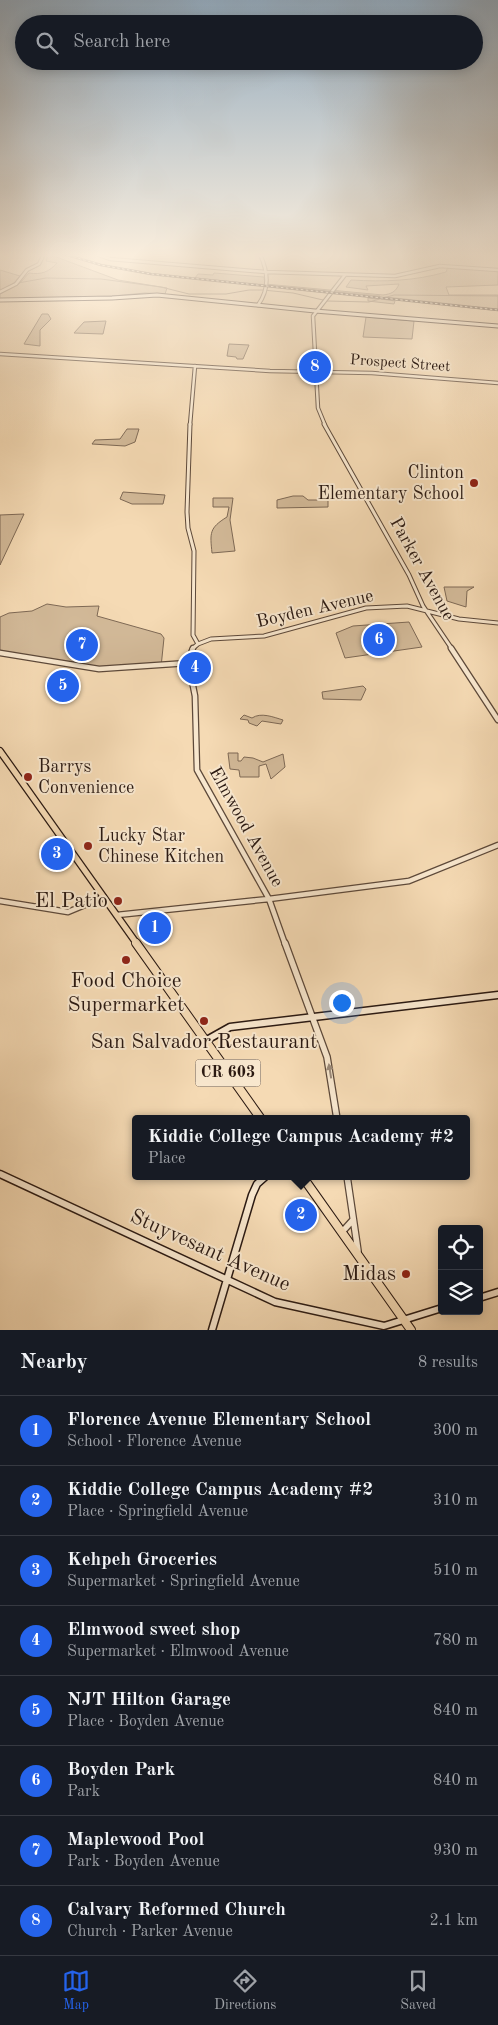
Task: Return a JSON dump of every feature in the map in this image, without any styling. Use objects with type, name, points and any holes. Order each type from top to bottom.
[{"type":"main road","points":[[377,316],[498,326]]},
{"type":"main road","name":"CR 603","points":[[0,751],[258,1115]]},
{"type":"main road","points":[[205,1040],[230,1027],[498,996]]},
{"type":"main road","name":"Stuyvesant Avenue","points":[[0,1174],[226,1280],[270,1300],[286,1305],[384,1326],[438,1309]]},
{"type":"main road","points":[[212,1330],[258,1180]]},
{"type":"main road","points":[[305,1180],[411,1330]]},
{"type":"main road","points":[[483,1297],[498,1292]]},
{"type":"street","name":"Parker Avenue","points":[[313,316],[312,329],[318,408],[321,418],[409,575],[426,611],[498,720]]},
{"type":"street","name":"Prospect Street","points":[[0,354],[270,370],[316,370],[392,374],[498,383]]},
{"type":"street","points":[[0,653],[99,669],[188,663],[189,654],[198,644],[193,635],[194,550],[188,528],[187,512],[190,427],[195,366]]},
{"type":"street","name":"Boyden Avenue","points":[[198,644],[211,639],[264,636],[366,608],[407,606],[459,619],[498,623]]},
{"type":"street","name":"Elmwood Avenue","points":[[188,663],[195,696],[197,770],[269,899],[327,1057],[336,1115]]},
{"type":"street","points":[[116,915],[269,899],[409,880],[498,845]]},
{"type":"street","points":[[0,901],[68,912],[104,897]]},
{"type":"street","points":[[348,1180],[358,1256]]},
{"type":"street","points":[[341,1232],[352,1224],[353,1219]]},
{"type":"street","points":[[404,1320],[406,1330]]},
{"type":"shaded area","points":[[41,316],[49,316],[51,319],[40,330],[40,346],[24,344]]},
{"type":"shaded area","points":[[366,317],[414,321],[412,339],[363,337]]},
{"type":"shaded area","points":[[106,321],[103,334],[74,333],[84,322]]},
{"type":"shaded area","points":[[229,344],[249,345],[243,359],[227,356]]},
{"type":"shaded area","points":[[127,429],[139,429],[135,442],[125,446],[92,444],[95,440],[120,439]]},
{"type":"shaded area","points":[[123,492],[165,495],[163,504],[132,504],[120,499]]},
{"type":"shaded area","points":[[293,496],[303,496],[308,500],[328,500],[328,507],[277,508],[277,500]]},
{"type":"shaded area","points":[[213,498],[233,498],[230,520],[235,551],[212,553],[212,532],[217,524],[227,517],[229,507],[213,507]]},
{"type":"shaded area","points":[[24,514],[0,565],[0,515]]},
{"type":"shaded area","points":[[444,587],[474,587],[467,591],[466,607],[447,601]]},
{"type":"shaded area","points":[[47,604],[66,607],[99,606],[97,616],[161,634],[164,638],[161,667],[108,669],[0,652],[0,617],[9,613],[32,611]]},
{"type":"shaded area","points":[[409,622],[422,647],[345,658],[336,633],[353,626]]},
{"type":"shaded area","points":[[363,686],[366,689],[361,700],[323,699],[322,692]]},
{"type":"shaded area","points":[[244,715],[252,718],[259,715],[283,720],[281,724],[262,721],[257,726],[249,723],[248,720],[240,719]]},
{"type":"shaded area","points":[[228,753],[238,753],[238,761],[241,761],[244,757],[263,762],[283,754],[285,767],[271,779],[266,764],[259,766],[259,777],[240,777],[239,770],[230,769]]},
{"type":"place","name":"Calvary Reformed Church","points":[[315,367]]},
{"type":"place","name":"Clinton Elementary School","points":[[474,483]]},
{"type":"place","name":"Boyden Park","points":[[379,640]]},
{"type":"place","name":"Maplewood Pool","points":[[82,645]]},
{"type":"place","name":"Elmwood sweet shop","points":[[195,668]]},
{"type":"place","name":"NJT Hilton Garage","points":[[63,686]]},
{"type":"place","name":"Barrys Convenience","points":[[28,777]]},
{"type":"place","name":"Lucky Star Chinese Kitchen","points":[[88,846]]},
{"type":"place","name":"Kehpeh Groceries","points":[[57,854]]},
{"type":"place","name":"El Patio","points":[[118,901]]},
{"type":"place","name":"Florence Avenue Elementary School","points":[[155,928]]},
{"type":"place","name":"Food Choice Supermarket","points":[[126,960]]},
{"type":"place","name":"San Salvador Restaurant","points":[[204,1021]]},
{"type":"place","name":"Kiddie College Campus Academy #2","points":[[301,1215]]},
{"type":"place","name":"Midas","points":[[406,1274]]}]
